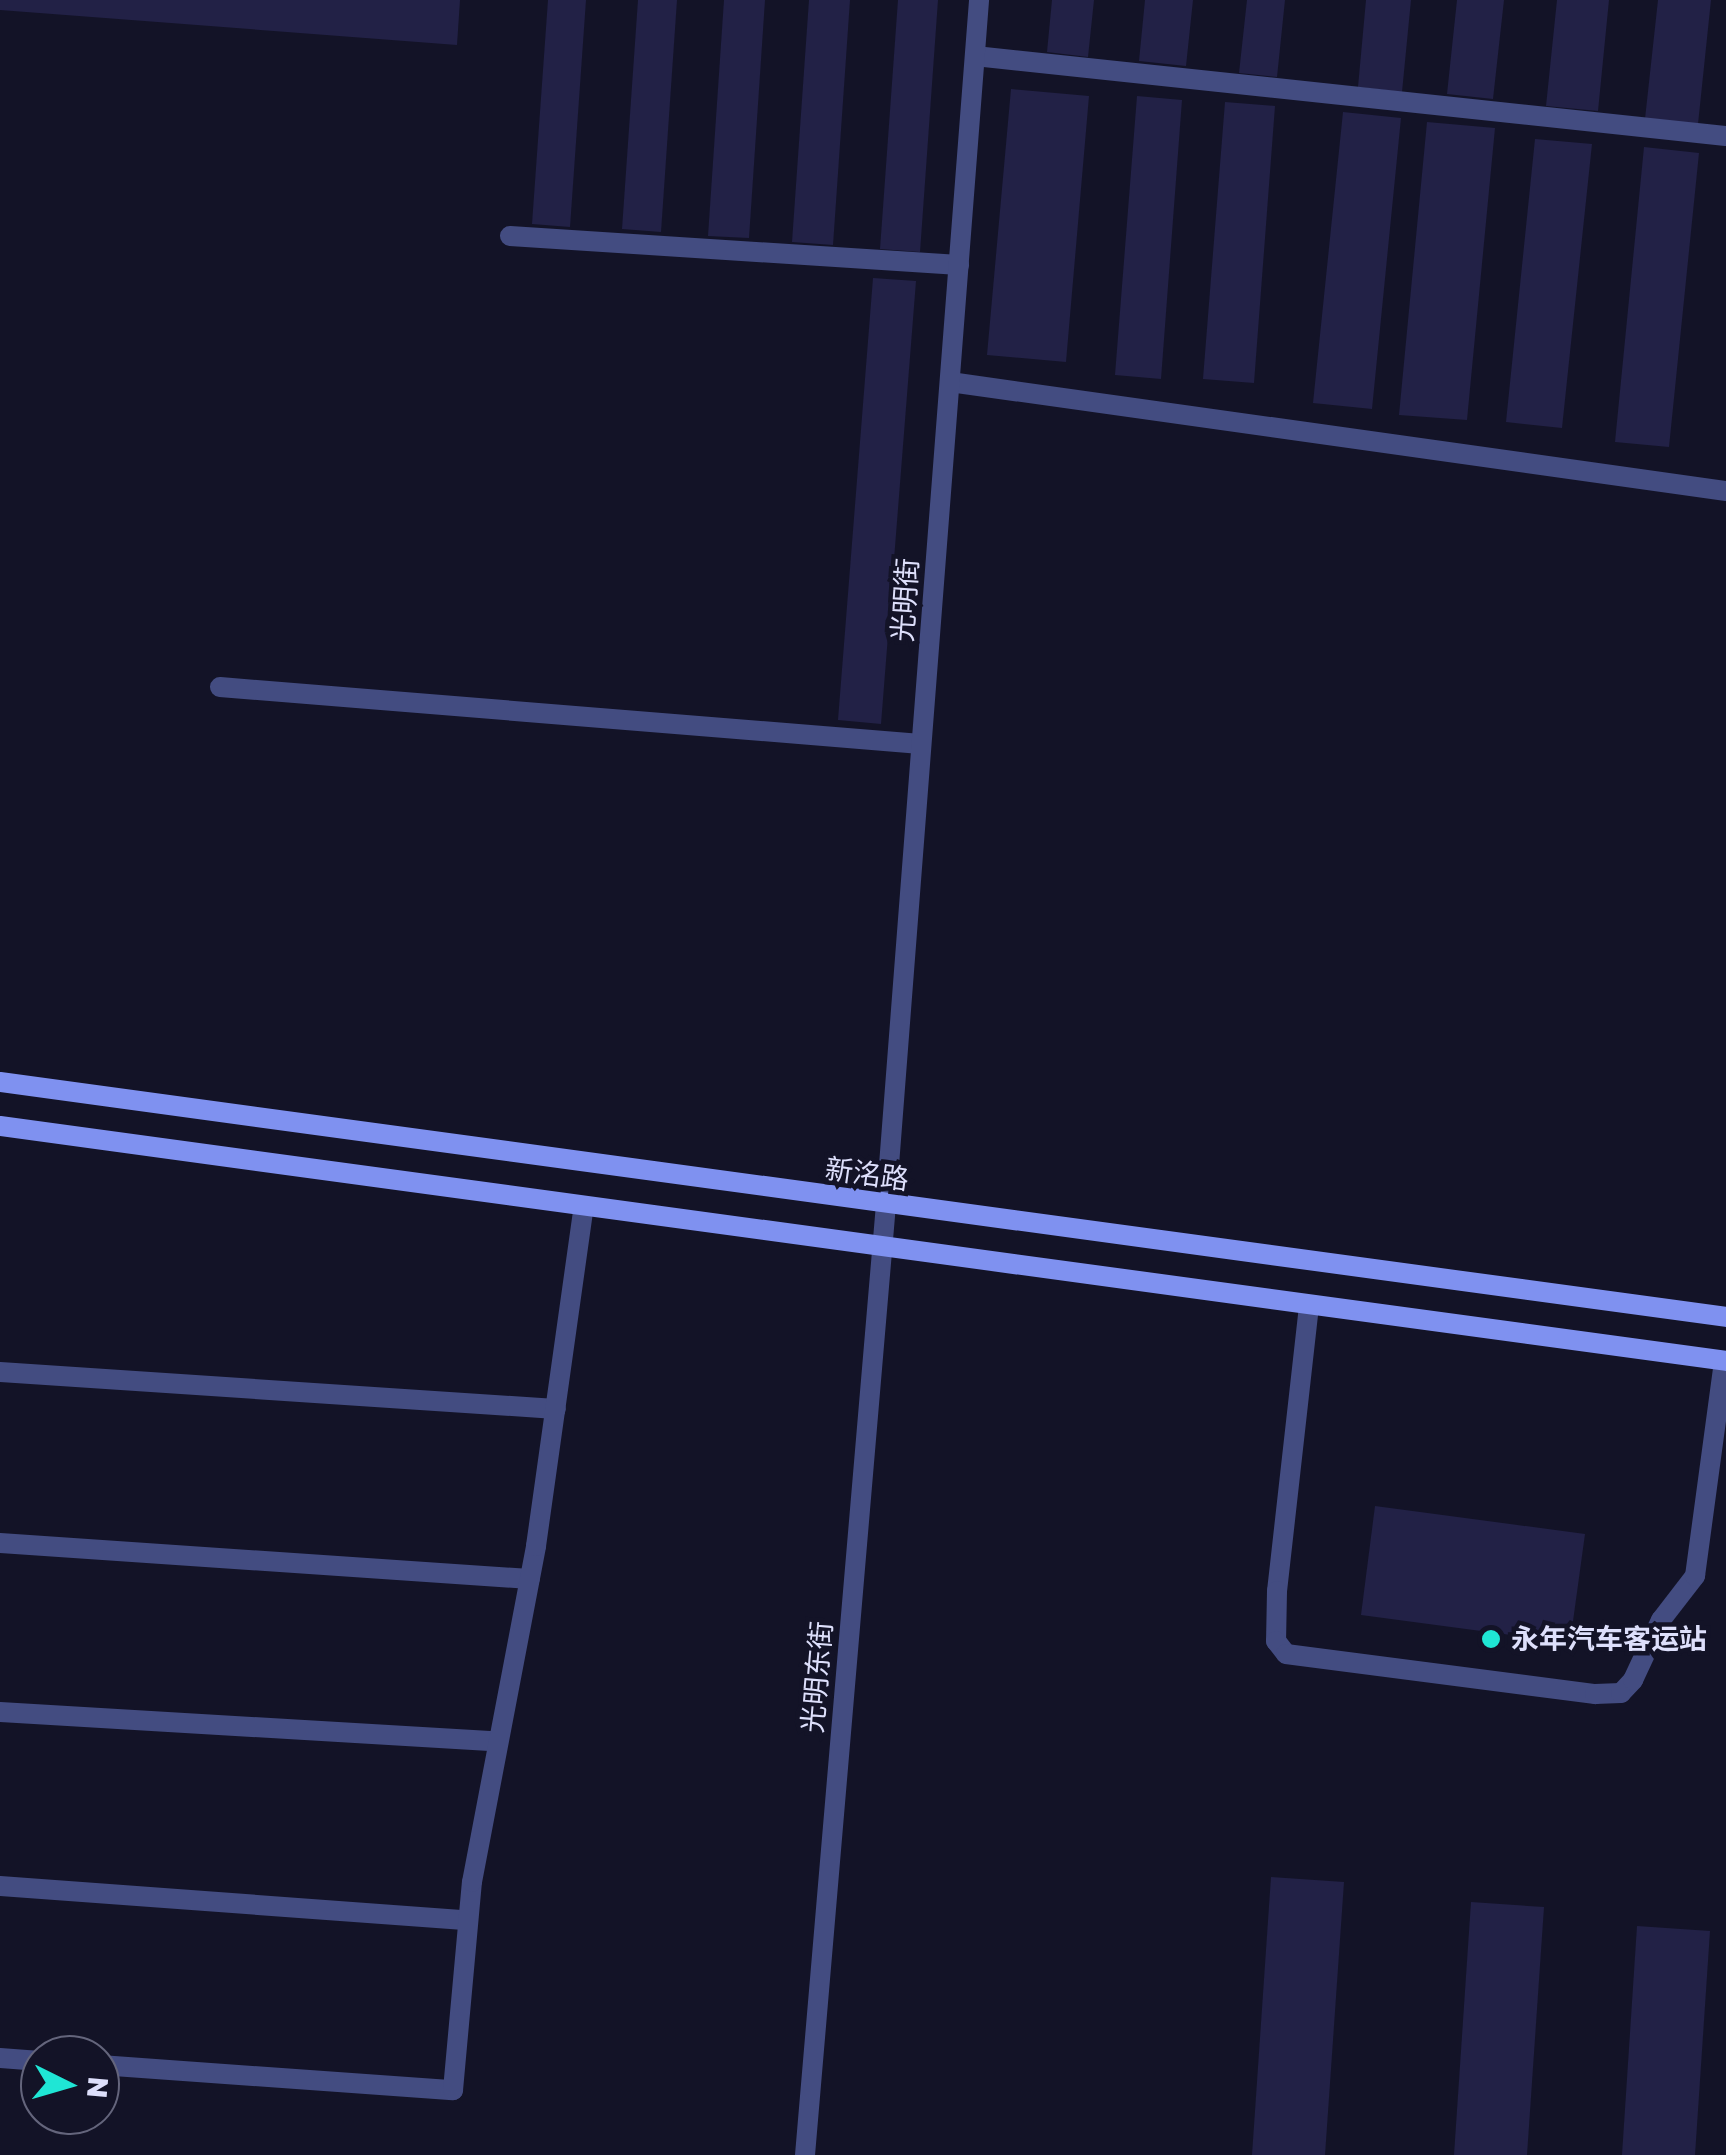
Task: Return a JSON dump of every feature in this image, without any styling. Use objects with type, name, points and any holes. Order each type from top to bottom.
[{"type":"main road","name":"新洺路","points":[[0,1082],[1726,1317]]},
{"type":"main road","points":[[0,1126],[1725,1361]]},
{"type":"street","name":"光明街","points":[[886,1204],[980,0]]},
{"type":"street","points":[[975,56],[1726,136]]},
{"type":"street","points":[[510,236],[959,265]]},
{"type":"street","points":[[950,382],[1726,492]]},
{"type":"street","points":[[220,687],[922,744]]},
{"type":"street","name":"光明东街","points":[[805,2155],[886,1204]]},
{"type":"street","points":[[120,2067],[452,2090],[468,1920],[530,1579],[584,1206]]},
{"type":"street","points":[[1309,1306],[1277,1591],[1276,1641],[1286,1654],[1595,1694],[1620,1693],[1633,1680],[1661,1620],[1695,1576],[1725,1361]]},
{"type":"street","points":[[0,1372],[556,1409]]},
{"type":"street","points":[[0,1544],[530,1579]]},
{"type":"street","points":[[0,1712],[498,1742]]},
{"type":"street","points":[[0,1886],[468,1920]]},
{"type":"building","points":[[0,0],[460,0],[457,45],[0,10]]},
{"type":"building","points":[[548,0],[586,0],[570,227],[532,224]]},
{"type":"building","points":[[638,0],[677,0],[661,232],[622,229]]},
{"type":"building","points":[[724,0],[765,0],[749,238],[708,236]]},
{"type":"building","points":[[809,0],[850,0],[833,245],[792,242]]},
{"type":"building","points":[[898,0],[938,0],[920,252],[880,249]]},
{"type":"building","points":[[1052,0],[1094,0],[1088,57],[1047,52]]},
{"type":"building","points":[[1145,0],[1193,0],[1186,66],[1139,61]]},
{"type":"building","points":[[1247,0],[1285,0],[1277,77],[1239,73]]},
{"type":"building","points":[[1366,0],[1411,0],[1402,92],[1358,87]]},
{"type":"building","points":[[1457,0],[1504,0],[1493,99],[1447,94]]},
{"type":"building","points":[[1557,0],[1609,0],[1598,111],[1546,106]]},
{"type":"building","points":[[1658,0],[1711,0],[1698,124],[1645,119]]},
{"type":"building","points":[[1011,89],[1089,96],[1066,362],[987,355]]},
{"type":"building","points":[[1137,96],[1182,100],[1161,379],[1115,375]]},
{"type":"building","points":[[1225,102],[1275,106],[1254,383],[1203,379]]},
{"type":"building","points":[[1343,112],[1401,118],[1372,409],[1313,403]]},
{"type":"building","points":[[1427,122],[1495,128],[1467,420],[1399,415]]},
{"type":"building","points":[[1535,139],[1592,144],[1562,428],[1506,422]]},
{"type":"building","points":[[1644,147],[1699,153],[1669,447],[1615,442]]},
{"type":"building","points":[[873,278],[916,281],[881,724],[838,720]]},
{"type":"building","points":[[1375,1506],[1585,1534],[1570,1643],[1361,1615]]},
{"type":"building","points":[[1271,1877],[1344,1882],[1325,2155],[1252,2155]]},
{"type":"building","points":[[1471,1902],[1544,1907],[1527,2155],[1454,2155]]},
{"type":"building","points":[[1637,1926],[1710,1931],[1695,2155],[1622,2155]]},
{"type":"place","name":"永年汽车客运站","points":[[1491,1639]]}]
